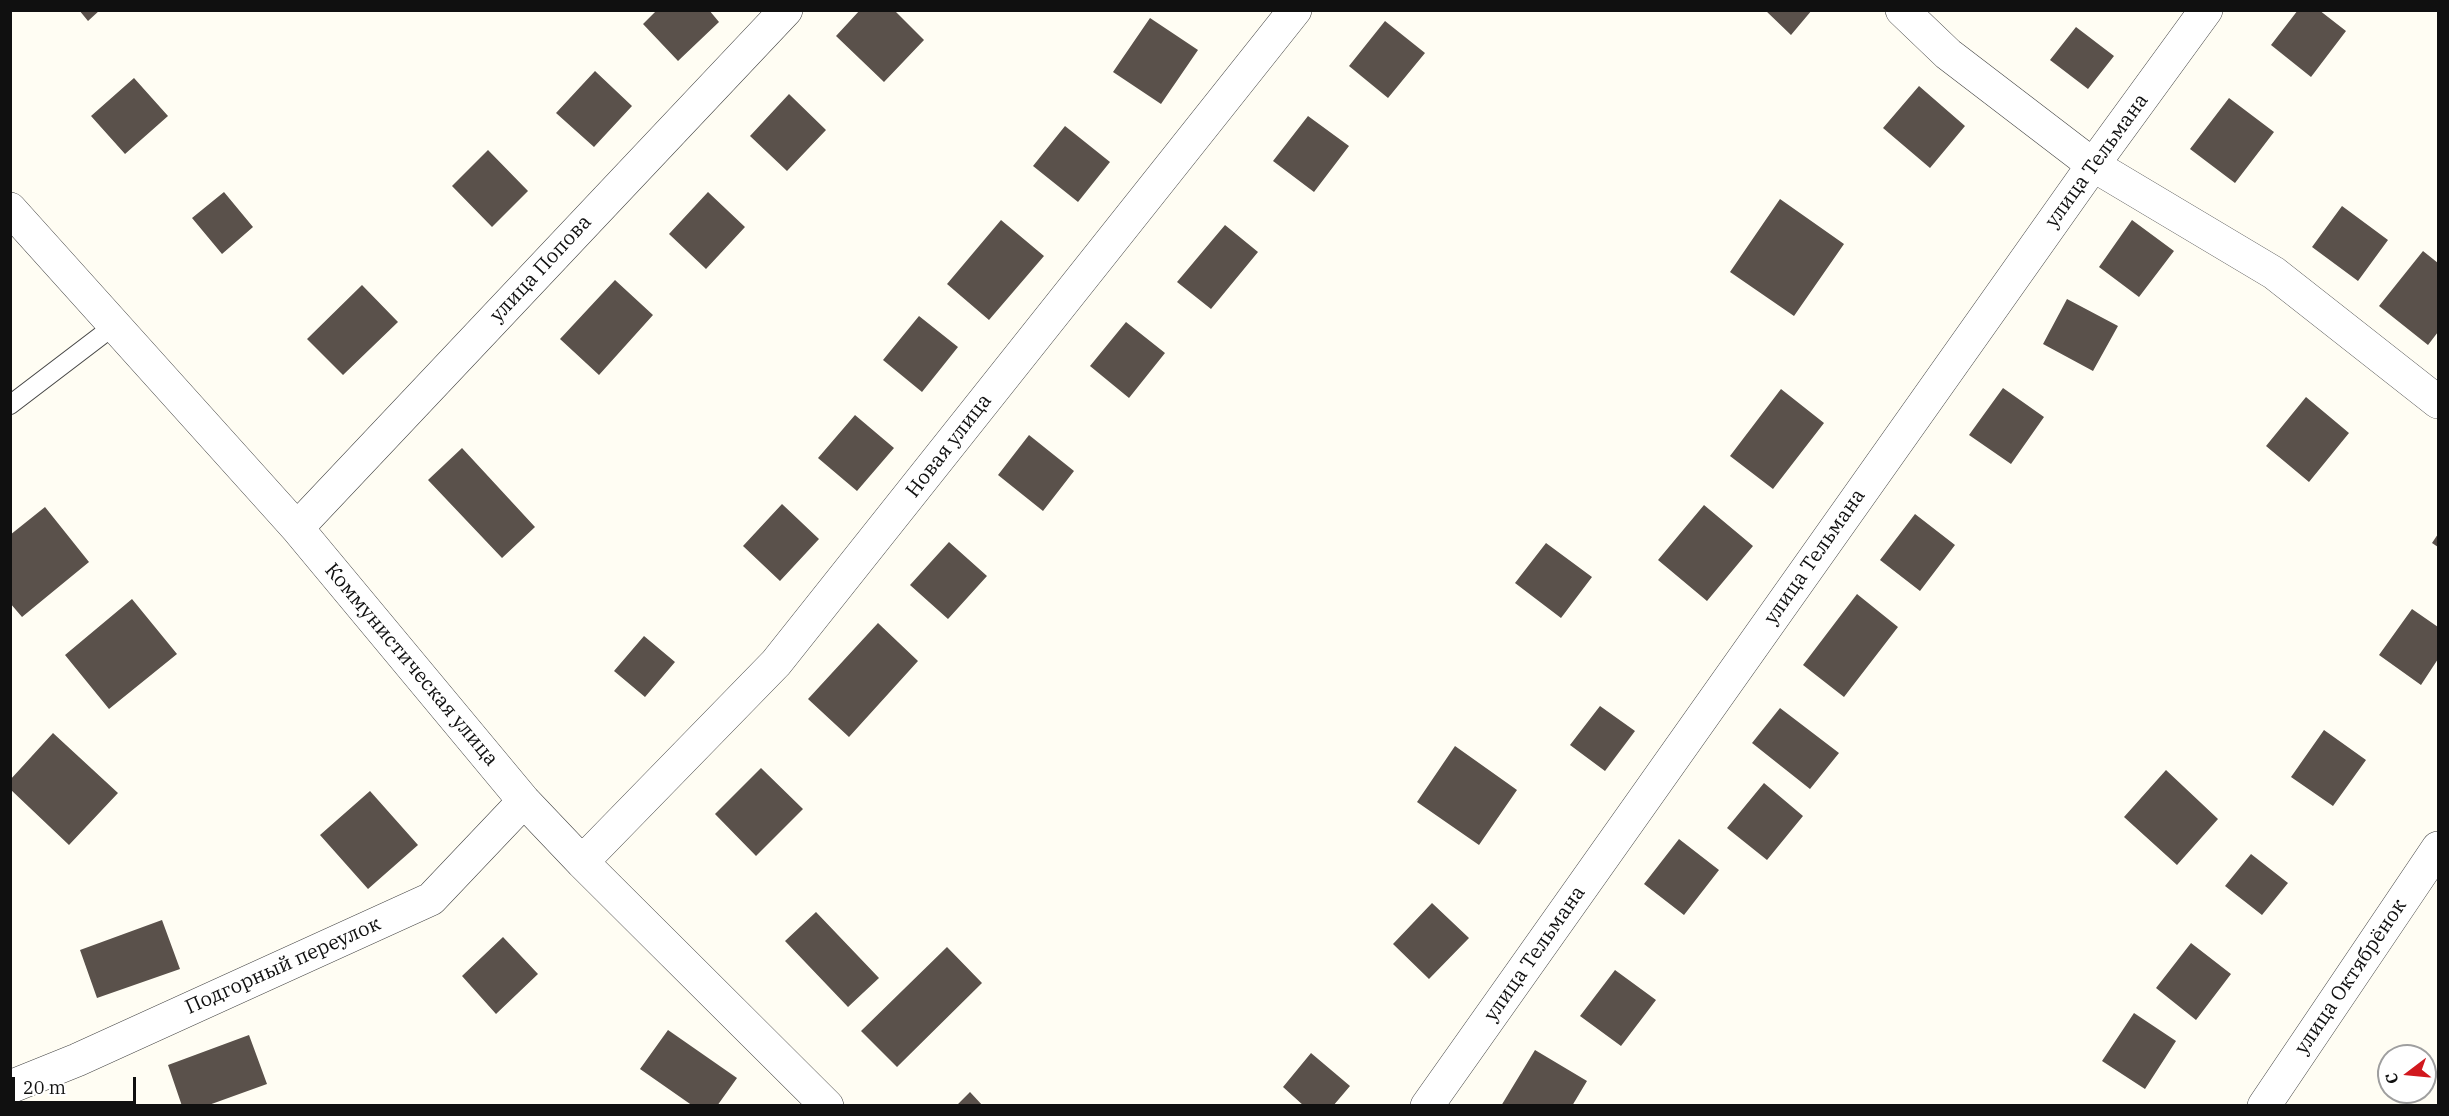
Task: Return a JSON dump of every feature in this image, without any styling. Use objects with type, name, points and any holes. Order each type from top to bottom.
[{"type":"street","name":"улица Попова","points":[[297,528],[786,10]]},
{"type":"street","name":"Новая улица","points":[[582,862],[776,663],[1295,10]]},
{"type":"street","points":[[1902,10],[1948,54],[2093,165],[2274,273],[2439,402]]},
{"type":"street","name":"улица Тельмана","points":[[1427,1106],[2093,165],[2206,10]]},
{"type":"street","name":"Коммунистическая улица","points":[[10,208],[297,528],[524,801],[582,862],[827,1106]]},
{"type":"street","name":"Подгорный переулок","points":[[10,1087],[431,899],[524,801]]},
{"type":"street","name":"улица Октябрёнок","points":[[2264,1106],[2439,848]]},
{"type":"lane","points":[[10,405],[114,325]]},
{"type":"building","points":[[79,10],[100,10],[88,21]]},
{"type":"building","points":[[657,10],[709,10],[719,22],[678,61],[643,24]]},
{"type":"building","points":[[860,10],[894,10],[924,40],[884,82],[836,36]]},
{"type":"building","points":[[1765,10],[1812,10],[1791,35]]},
{"type":"building","points":[[2298,10],[2319,10],[2346,31],[2311,77],[2271,45]]},
{"type":"building","points":[[1150,18],[1198,50],[1161,104],[1113,72]]},
{"type":"building","points":[[1385,21],[1425,53],[1388,98],[1349,66]]},
{"type":"building","points":[[2076,27],[2114,56],[2088,89],[2050,60]]},
{"type":"building","points":[[595,71],[632,106],[594,147],[556,113]]},
{"type":"building","points":[[134,78],[168,116],[125,154],[91,116]]},
{"type":"building","points":[[1919,86],[1965,126],[1930,168],[1883,128]]},
{"type":"building","points":[[789,94],[826,130],[787,171],[750,136]]},
{"type":"building","points":[[2229,98],[2274,132],[2235,183],[2190,149]]},
{"type":"building","points":[[1308,116],[1349,146],[1314,192],[1273,161]]},
{"type":"building","points":[[1065,126],[1110,162],[1078,202],[1033,166]]},
{"type":"building","points":[[488,150],[528,191],[492,227],[452,186]]},
{"type":"building","points":[[224,192],[253,227],[222,254],[192,218]]},
{"type":"building","points":[[708,192],[745,227],[706,269],[669,234]]},
{"type":"building","points":[[1780,199],[1844,244],[1794,316],[1730,272]]},
{"type":"building","points":[[2342,206],[2388,240],[2358,281],[2312,247]]},
{"type":"building","points":[[1001,220],[1044,256],[989,320],[947,284]]},
{"type":"building","points":[[2132,220],[2174,251],[2139,297],[2099,267]]},
{"type":"building","points":[[1225,225],[1258,252],[1211,309],[1177,282]]},
{"type":"building","points":[[2423,251],[2438,263],[2438,332],[2428,345],[2379,306]]},
{"type":"building","points":[[615,280],[653,315],[599,375],[560,339]]},
{"type":"building","points":[[362,285],[398,322],[343,375],[307,339]]},
{"type":"building","points":[[2067,299],[2118,326],[2093,371],[2043,344]]},
{"type":"building","points":[[919,316],[958,347],[922,392],[883,360]]},
{"type":"building","points":[[1126,322],[1165,353],[1129,398],[1090,366]]},
{"type":"building","points":[[2003,388],[2044,417],[2011,464],[1969,435]]},
{"type":"building","points":[[1781,389],[1824,423],[1773,489],[1730,456]]},
{"type":"building","points":[[2306,397],[2349,433],[2309,482],[2266,446]]},
{"type":"building","points":[[855,415],[894,448],[857,491],[818,458]]},
{"type":"building","points":[[1029,435],[1074,471],[1043,511],[998,475]]},
{"type":"building","points":[[462,448],[535,527],[502,558],[428,480]]},
{"type":"building","points":[[782,504],[819,539],[780,581],[743,546]]},
{"type":"building","points":[[1704,505],[1753,546],[1707,601],[1658,560]]},
{"type":"building","points":[[45,507],[89,562],[22,617],[10,603],[10,535]]},
{"type":"building","points":[[1915,514],[1955,545],[1920,591],[1880,560]]},
{"type":"building","points":[[2438,534],[2438,547],[2432,543]]},
{"type":"building","points":[[949,542],[987,576],[948,619],[910,585]]},
{"type":"building","points":[[1546,543],[1592,577],[1561,618],[1515,583]]},
{"type":"building","points":[[1857,594],[1898,627],[1844,697],[1803,665]]},
{"type":"building","points":[[132,599],[177,654],[109,709],[65,655]]},
{"type":"building","points":[[2412,609],[2438,627],[2438,659],[2421,685],[2379,655]]},
{"type":"building","points":[[878,623],[918,661],[849,737],[808,699]]},
{"type":"building","points":[[644,636],[675,662],[645,697],[614,671]]},
{"type":"building","points":[[1600,706],[1635,731],[1605,771],[1570,745]]},
{"type":"building","points":[[1780,708],[1839,753],[1810,789],[1752,743]]},
{"type":"building","points":[[2324,730],[2366,760],[2333,806],[2291,777]]},
{"type":"building","points":[[53,733],[118,793],[69,845],[10,789],[10,780]]},
{"type":"building","points":[[1455,746],[1517,790],[1479,845],[1417,802]]},
{"type":"building","points":[[761,768],[803,809],[756,856],[715,814]]},
{"type":"building","points":[[2166,770],[2218,819],[2177,865],[2124,817]]},
{"type":"building","points":[[1764,783],[1803,816],[1767,860],[1727,828]]},
{"type":"building","points":[[370,791],[418,845],[368,889],[320,835]]},
{"type":"building","points":[[1679,839],[1719,870],[1684,915],[1644,884]]},
{"type":"building","points":[[2251,854],[2288,883],[2262,915],[2225,886]]},
{"type":"building","points":[[1432,903],[1469,938],[1429,979],[1393,944]]},
{"type":"building","points":[[816,912],[879,978],[848,1007],[785,941]]},
{"type":"building","points":[[162,920],[180,969],[97,998],[80,950]]},
{"type":"building","points":[[503,937],[538,974],[496,1014],[462,976]]},
{"type":"building","points":[[2191,943],[2231,974],[2196,1020],[2156,988]]},
{"type":"building","points":[[947,947],[982,983],[897,1067],[861,1031]]},
{"type":"building","points":[[1615,970],[1656,1000],[1621,1046],[1580,1016]]},
{"type":"building","points":[[2134,1013],[2176,1041],[2145,1089],[2102,1061]]},
{"type":"building","points":[[668,1030],[737,1078],[717,1106],[693,1106],[640,1069]]},
{"type":"building","points":[[249,1035],[267,1084],[206,1106],[182,1106],[168,1065]]},
{"type":"building","points":[[1535,1050],[1587,1081],[1572,1106],[1501,1106]]},
{"type":"building","points":[[1311,1053],[1350,1086],[1333,1106],[1304,1106],[1283,1087]]},
{"type":"building","points":[[970,1092],[983,1106],[956,1106]]}]
